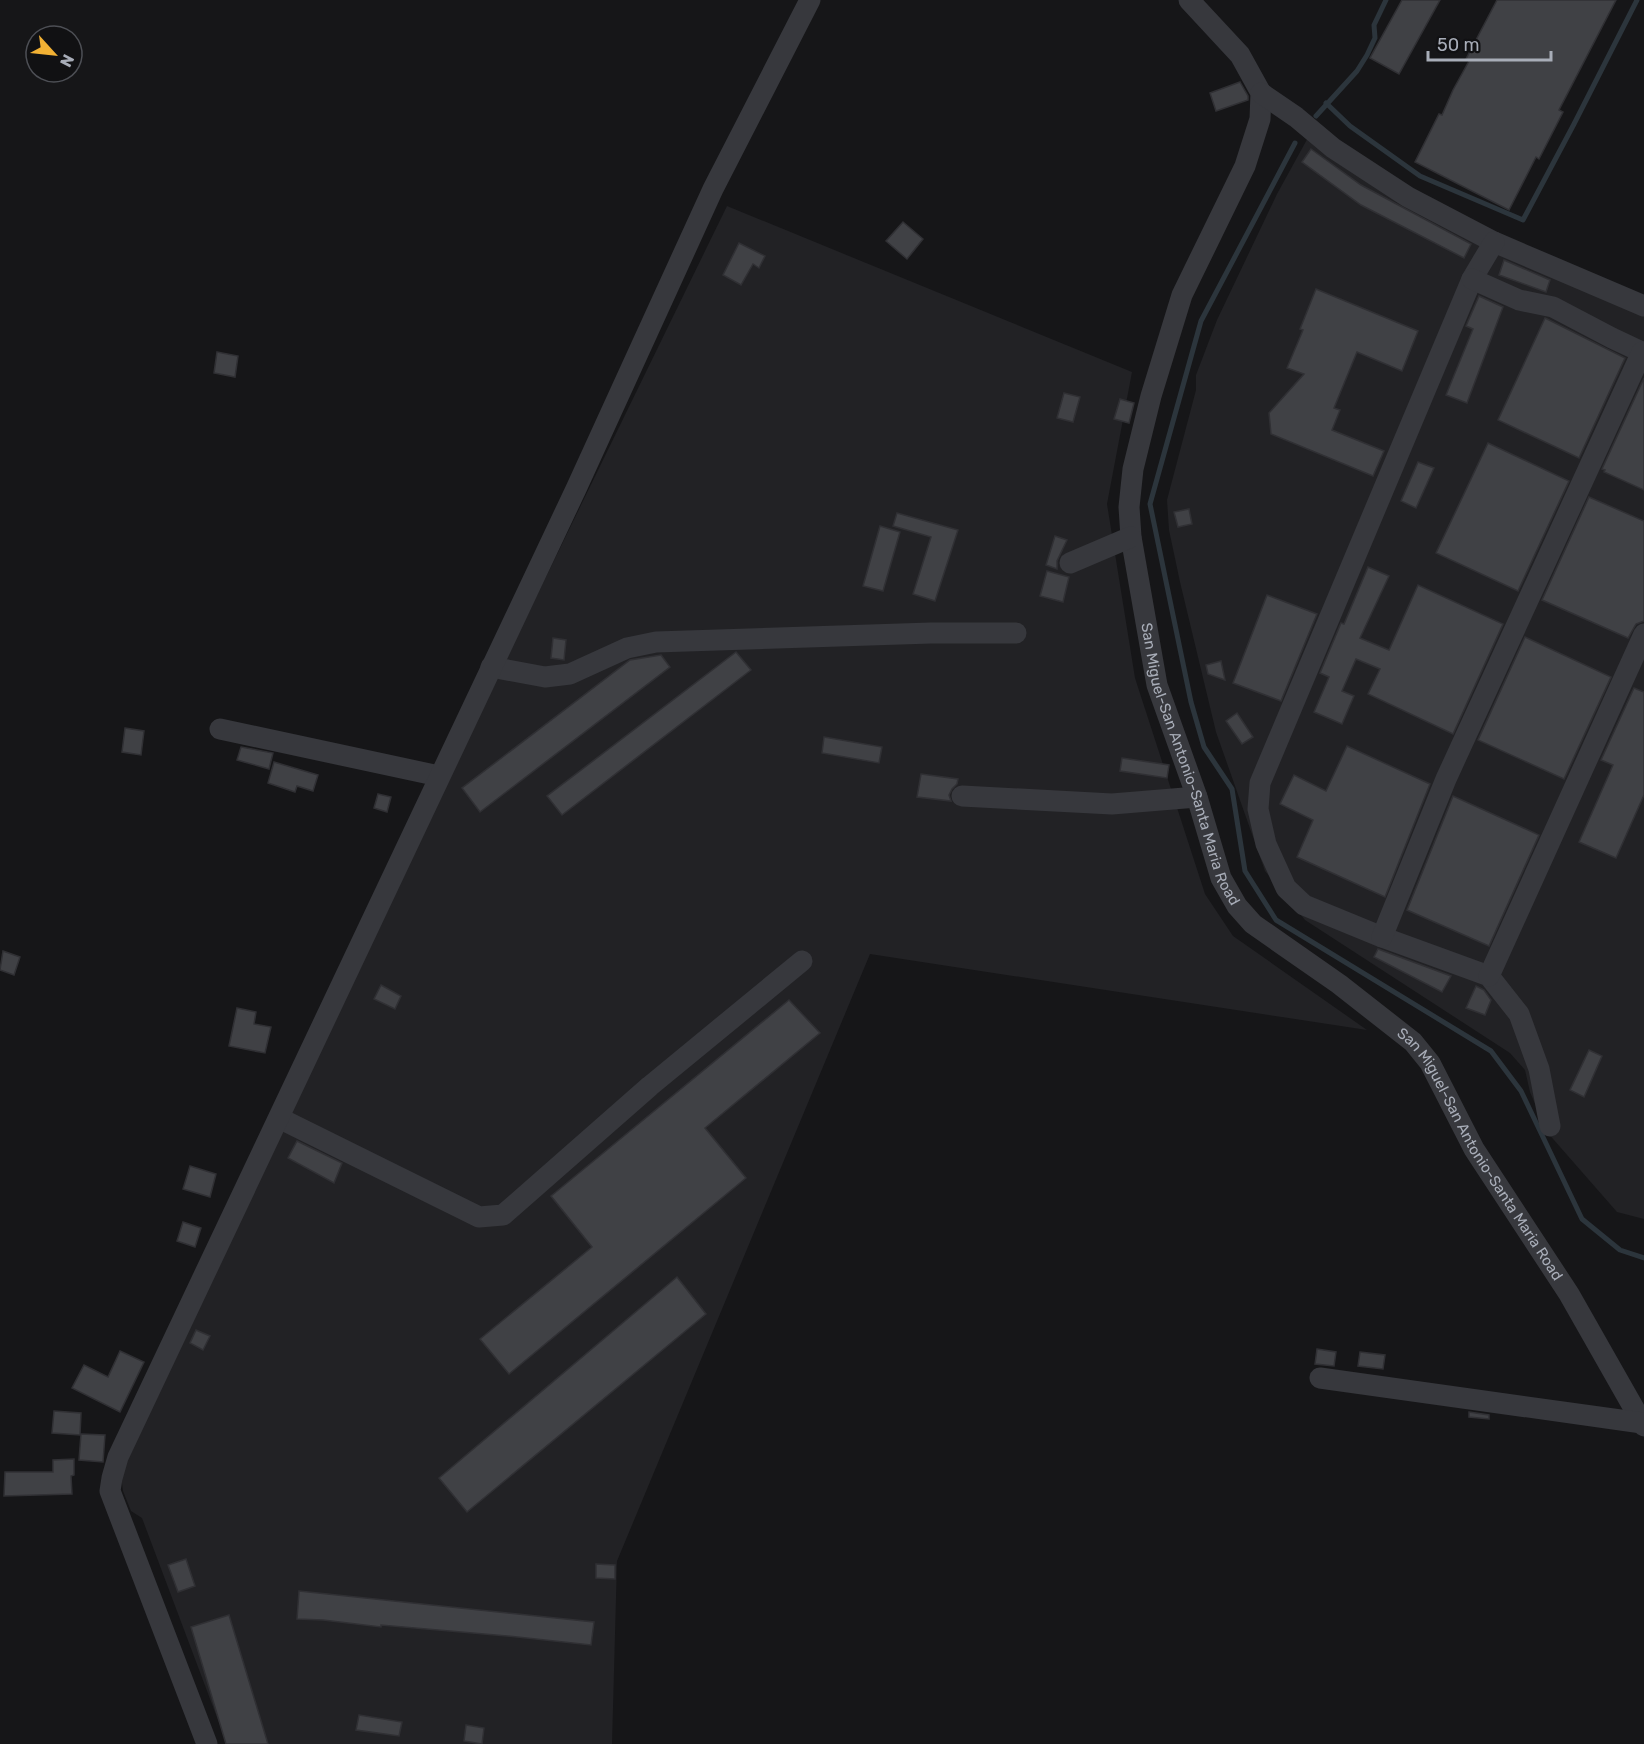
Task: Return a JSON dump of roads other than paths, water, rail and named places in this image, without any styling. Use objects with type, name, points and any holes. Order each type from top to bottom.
[{"type":"street","points":[[207,1744],[110,1491],[118,1457],[576,489],[713,189],[810,0]]},
{"type":"street","points":[[1189,0],[1240,55],[1261,93],[1296,117],[1333,148],[1408,197],[1494,243],[1644,306]]},
{"type":"street","name":"San Miguel-San Antonio-Santa Maria Road","points":[[1261,93],[1260,119],[1245,166],[1182,295],[1151,396],[1133,469],[1130,507],[1131,537],[1157,685],[1197,797],[1221,878],[1237,906],[1253,924],[1340,984],[1413,1042],[1431,1063],[1474,1149],[1569,1294],[1643,1424]]},
{"type":"street","points":[[1494,243],[1472,279],[1260,783],[1258,809],[1266,844],[1286,888],[1304,905],[1382,937],[1489,976],[1519,1014],[1539,1069],[1550,1126]]},
{"type":"street","points":[[1382,937],[1446,778],[1643,353],[1554,306],[1519,300],[1472,279]]},
{"type":"street","points":[[1070,563],[1131,537]]},
{"type":"street","points":[[491,667],[545,677],[570,674],[627,648],[656,642],[931,633],[1016,633]]},
{"type":"street","points":[[1489,976],[1644,634]]},
{"type":"street","points":[[220,729],[439,776]]},
{"type":"street","points":[[962,796],[1112,804],[1197,797]]},
{"type":"street","points":[[279,1118],[479,1217],[503,1215],[650,1086],[802,961]]},
{"type":"street","points":[[1320,1378],[1643,1424]]},
{"type":"waterway","points":[[1316,116],[1357,71],[1367,55],[1375,38],[1374,25],[1386,0]]},
{"type":"waterway","points":[[1326,103],[1350,126],[1420,176],[1523,220],[1637,0]]},
{"type":"waterway","points":[[1295,143],[1201,321],[1150,504],[1191,702],[1204,747],[1232,789],[1245,871],[1276,920],[1491,1051],[1521,1091],[1582,1219],[1620,1250],[1644,1258]]}]
